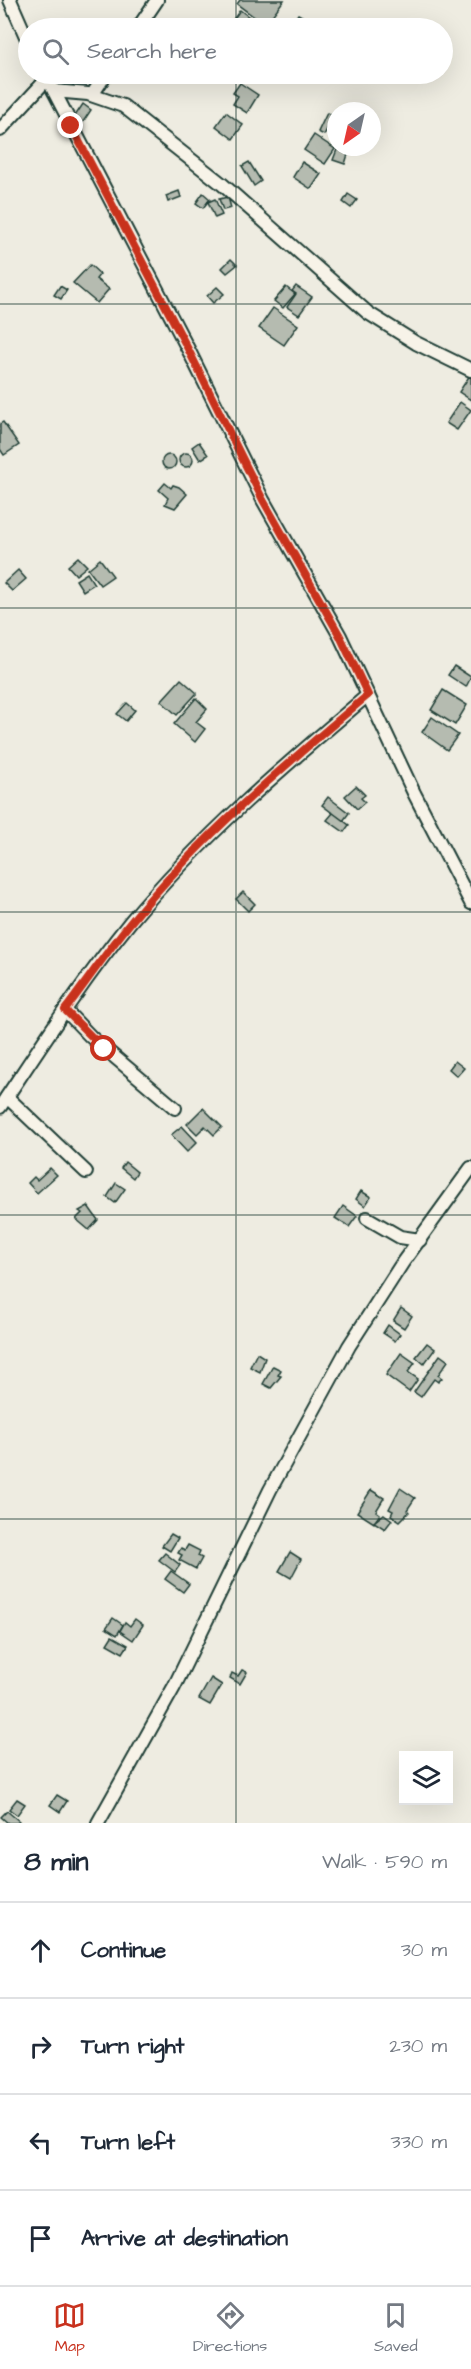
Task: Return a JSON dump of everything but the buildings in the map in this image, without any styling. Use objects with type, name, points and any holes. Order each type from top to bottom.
[{"type":"street","points":[[10,0],[18,18]]},
{"type":"street","points":[[145,18],[158,0]]},
{"type":"street","points":[[0,130],[39,84]]},
{"type":"street","points":[[50,84],[188,349],[263,500],[340,636],[414,794],[471,903]]},
{"type":"street","points":[[92,95],[99,84]]},
{"type":"street","points":[[54,91],[92,95],[123,106],[153,128],[322,270],[368,313],[416,343],[471,370]]},
{"type":"street","points":[[86,1172],[4,1102],[65,1010],[132,921],[193,855],[283,769],[368,695]]},
{"type":"street","points":[[65,1010],[91,1037],[174,1108]]},
{"type":"street","points":[[98,1823],[174,1688],[270,1490],[349,1346],[471,1168]]},
{"type":"street","points":[[366,1218],[400,1237],[420,1240]]},
{"type":"route","points":[[71,126],[188,349],[263,500],[340,636],[368,695],[301,753],[193,855],[132,921],[100,963],[65,1010],[104,1049]]}]
